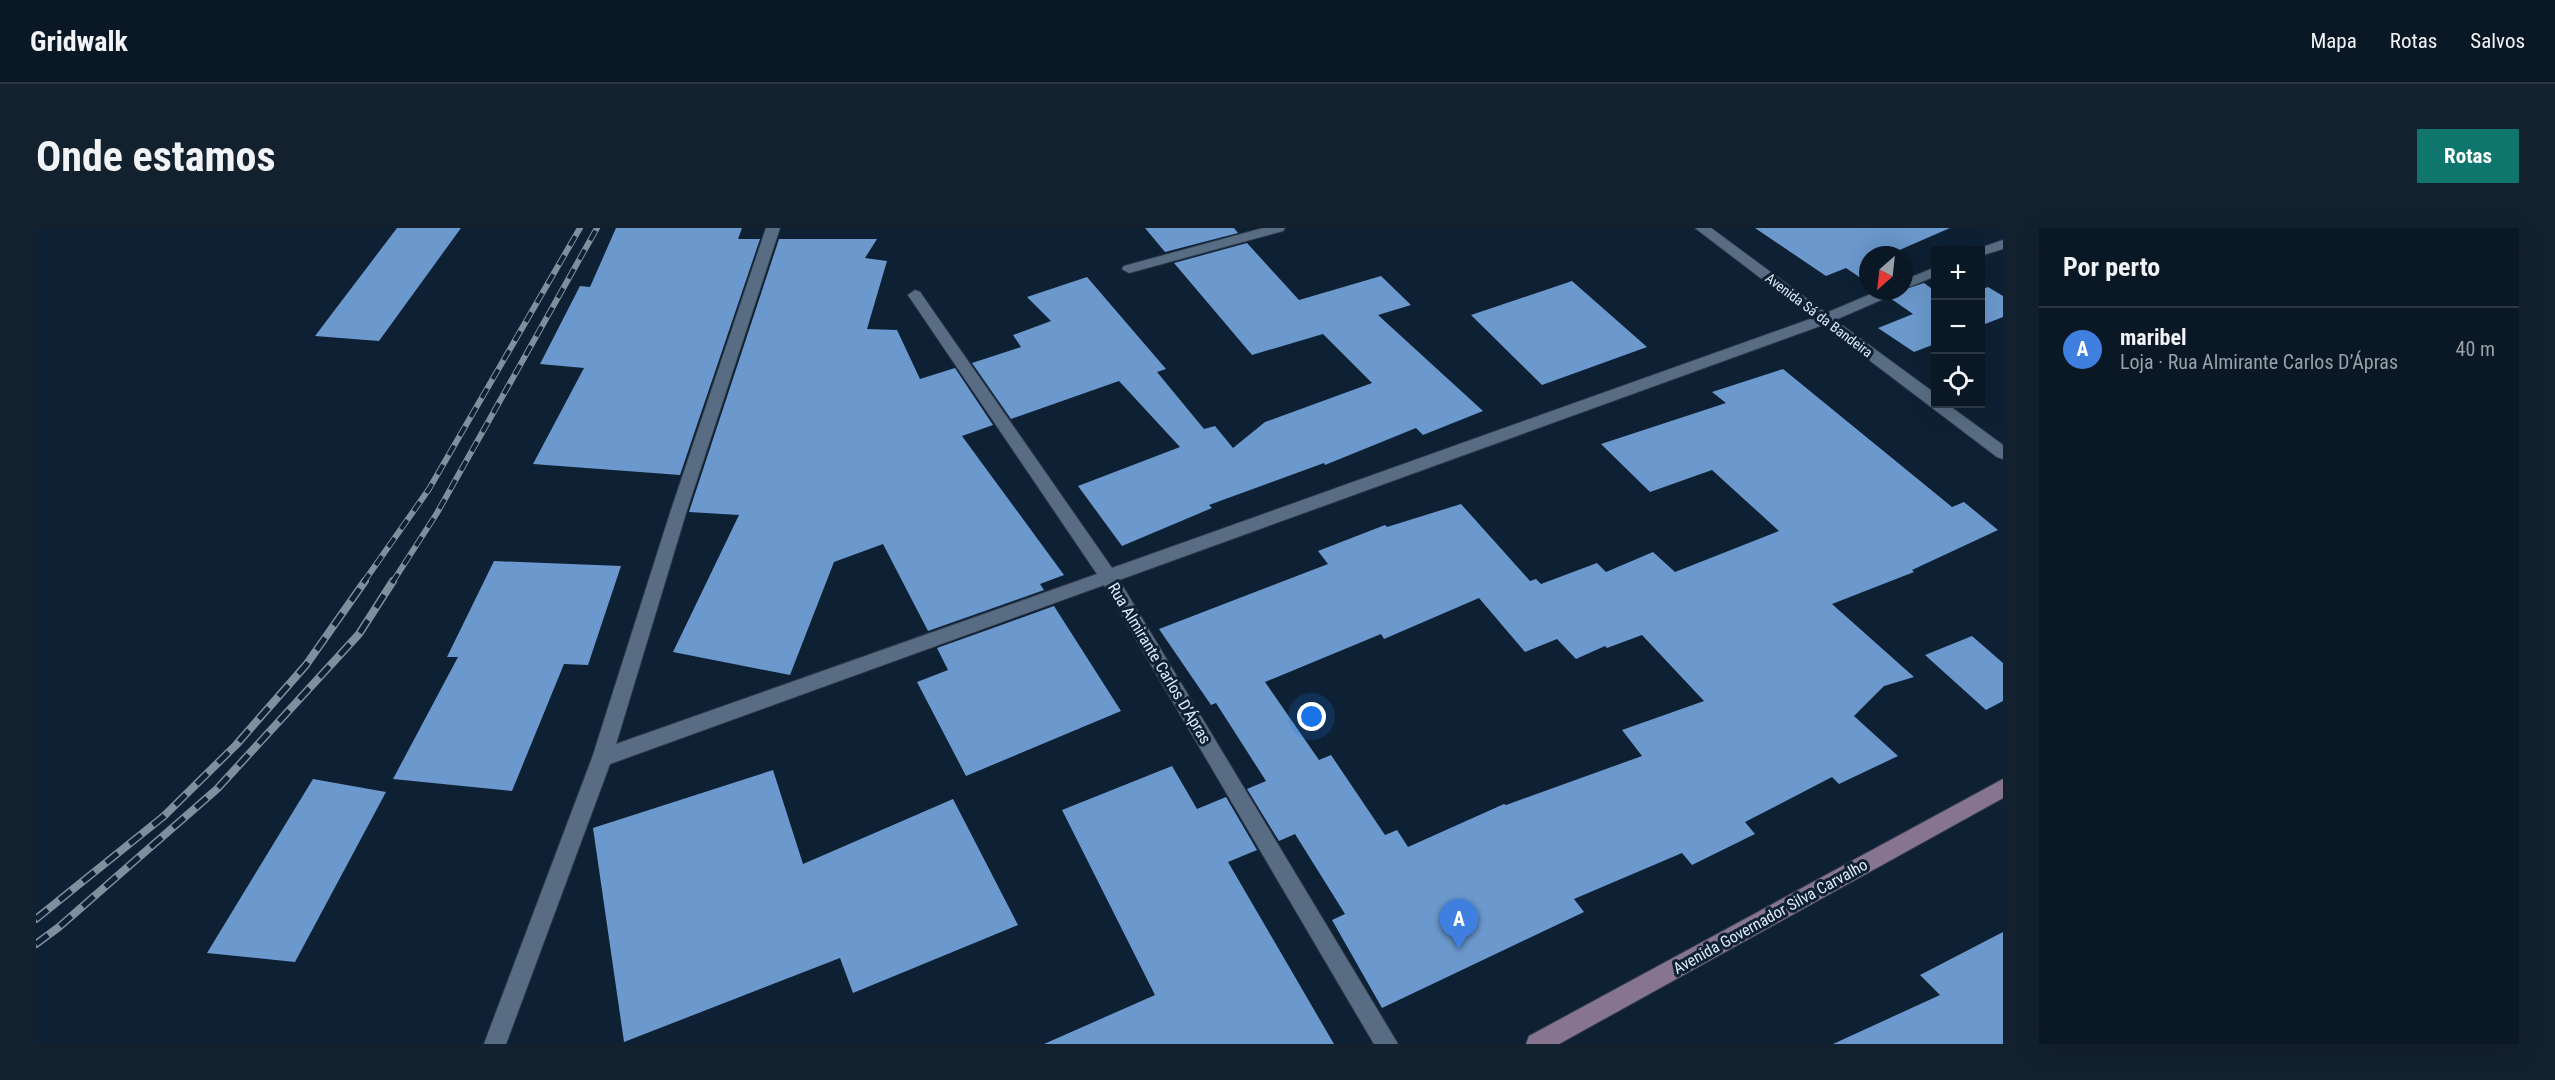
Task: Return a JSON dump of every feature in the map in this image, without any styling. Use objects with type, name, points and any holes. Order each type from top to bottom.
[{"type":"street","points":[[495,1044],[602,758],[679,510],[772,228]]},
{"type":"street","points":[[1129,269],[1278,228]]},
{"type":"street","name":"Avenida Sá da Bandeira","points":[[1702,228],[1931,399]]},
{"type":"street","points":[[1985,250],[2003,244]]},
{"type":"street","points":[[1913,281],[1931,273]]},
{"type":"street","name":"Rua Almirante Carlos D’Ápras","points":[[915,295],[1109,578],[1386,1044]]},
{"type":"street","points":[[602,758],[1825,320],[1870,300]]},
{"type":"street","name":"Avenida Sá da Bandeira","points":[[1943,408],[2003,453]]},
{"type":"street","name":"Avenida Governador Silva Carvalho","points":[[1537,1044],[2003,788]]},
{"type":"building","points":[[397,228],[461,228],[379,341],[315,336]]},
{"type":"building","points":[[616,228],[742,228],[738,239],[760,239],[680,475],[533,464],[584,368],[540,364],[580,286],[590,287]]},
{"type":"building","points":[[1145,228],[1234,228],[1238,233],[1165,252]]},
{"type":"building","points":[[1755,228],[1950,228],[1909,246],[1859,246],[1859,277],[1846,268],[1826,276]]},
{"type":"building","points":[[779,239],[877,239],[865,258],[887,261],[867,329],[897,330],[920,379],[955,368],[993,425],[962,436],[1064,575],[1040,584],[1044,590],[928,631],[883,544],[834,562],[790,675],[673,652],[739,515],[689,512]]},
{"type":"building","points":[[1247,243],[1299,300],[1381,276],[1411,305],[1378,315],[1483,411],[1423,435],[1416,428],[1325,465],[1324,463],[1209,505],[1212,508],[1122,546],[1078,486],[1180,447],[1119,381],[1011,419],[972,363],[1021,347],[1013,335],[1051,321],[1027,297],[1087,277],[1166,369],[1157,372],[1204,429],[1215,426],[1233,448],[1265,422],[1372,383],[1323,334],[1252,355],[1174,263]]},
{"type":"building","points":[[1572,281],[1647,347],[1542,385],[1471,315]]},
{"type":"building","points":[[1924,283],[1931,288],[1931,346],[1914,352],[1878,328],[1913,314],[1893,300],[1913,300],[1913,287]]},
{"type":"building","points":[[1988,287],[2003,296],[2003,317],[1985,324],[1985,300],[1985,288]]},
{"type":"building","points":[[1783,369],[1952,507],[1964,502],[1998,530],[1912,570],[1914,572],[1832,604],[1914,677],[1884,686],[1854,716],[1898,756],[1839,784],[1832,777],[1745,822],[1755,834],[1692,865],[1682,853],[1574,899],[1584,912],[1382,1008],[1332,920],[1345,914],[1295,834],[1279,841],[1247,789],[1266,781],[1216,703],[1211,705],[1159,629],[1328,564],[1318,551],[1385,525],[1387,527],[1461,504],[1530,581],[1536,579],[1541,584],[1597,563],[1606,572],[1653,552],[1675,572],[1779,531],[1712,470],[1650,492],[1601,444],[1726,403],[1712,392]],"holes":[[[1479,598],[1525,652],[1557,639],[1576,659],[1605,646],[1607,648],[1642,635],[1704,701],[1622,730],[1642,756],[1504,804],[1408,847],[1397,830],[1385,835],[1331,755],[1319,760],[1265,682],[1381,634],[1384,639]]]},
{"type":"building","points":[[494,561],[621,566],[588,665],[564,664],[512,791],[393,779],[458,657],[447,657]]},
{"type":"building","points":[[1054,606],[1121,711],[966,776],[917,682],[948,670],[937,648]]},
{"type":"building","points":[[1972,636],[2003,663],[2003,701],[1986,710],[1925,655]]},
{"type":"building","points":[[1172,766],[1197,809],[1226,797],[1257,850],[1228,862],[1334,1044],[1044,1044],[1155,995],[1062,810]]},
{"type":"building","points":[[773,770],[803,864],[953,799],[1018,925],[853,993],[840,958],[624,1042],[593,828]]},
{"type":"building","points":[[313,779],[386,792],[295,962],[207,953]]},
{"type":"building","points":[[2003,932],[2003,1044],[1833,1044],[1940,995],[1920,975]]},
{"type":"railway","points":[[363,583],[429,489],[580,228]]},
{"type":"railway","points":[[392,583],[437,513],[597,228]]},
{"type":"railway","points":[[36,919],[164,816],[236,745],[306,665],[365,581]]},
{"type":"railway","points":[[36,944],[59,927],[217,789],[359,634],[393,581]]},
{"type":"place","name":"maribel","points":[[1459,949]]}]
